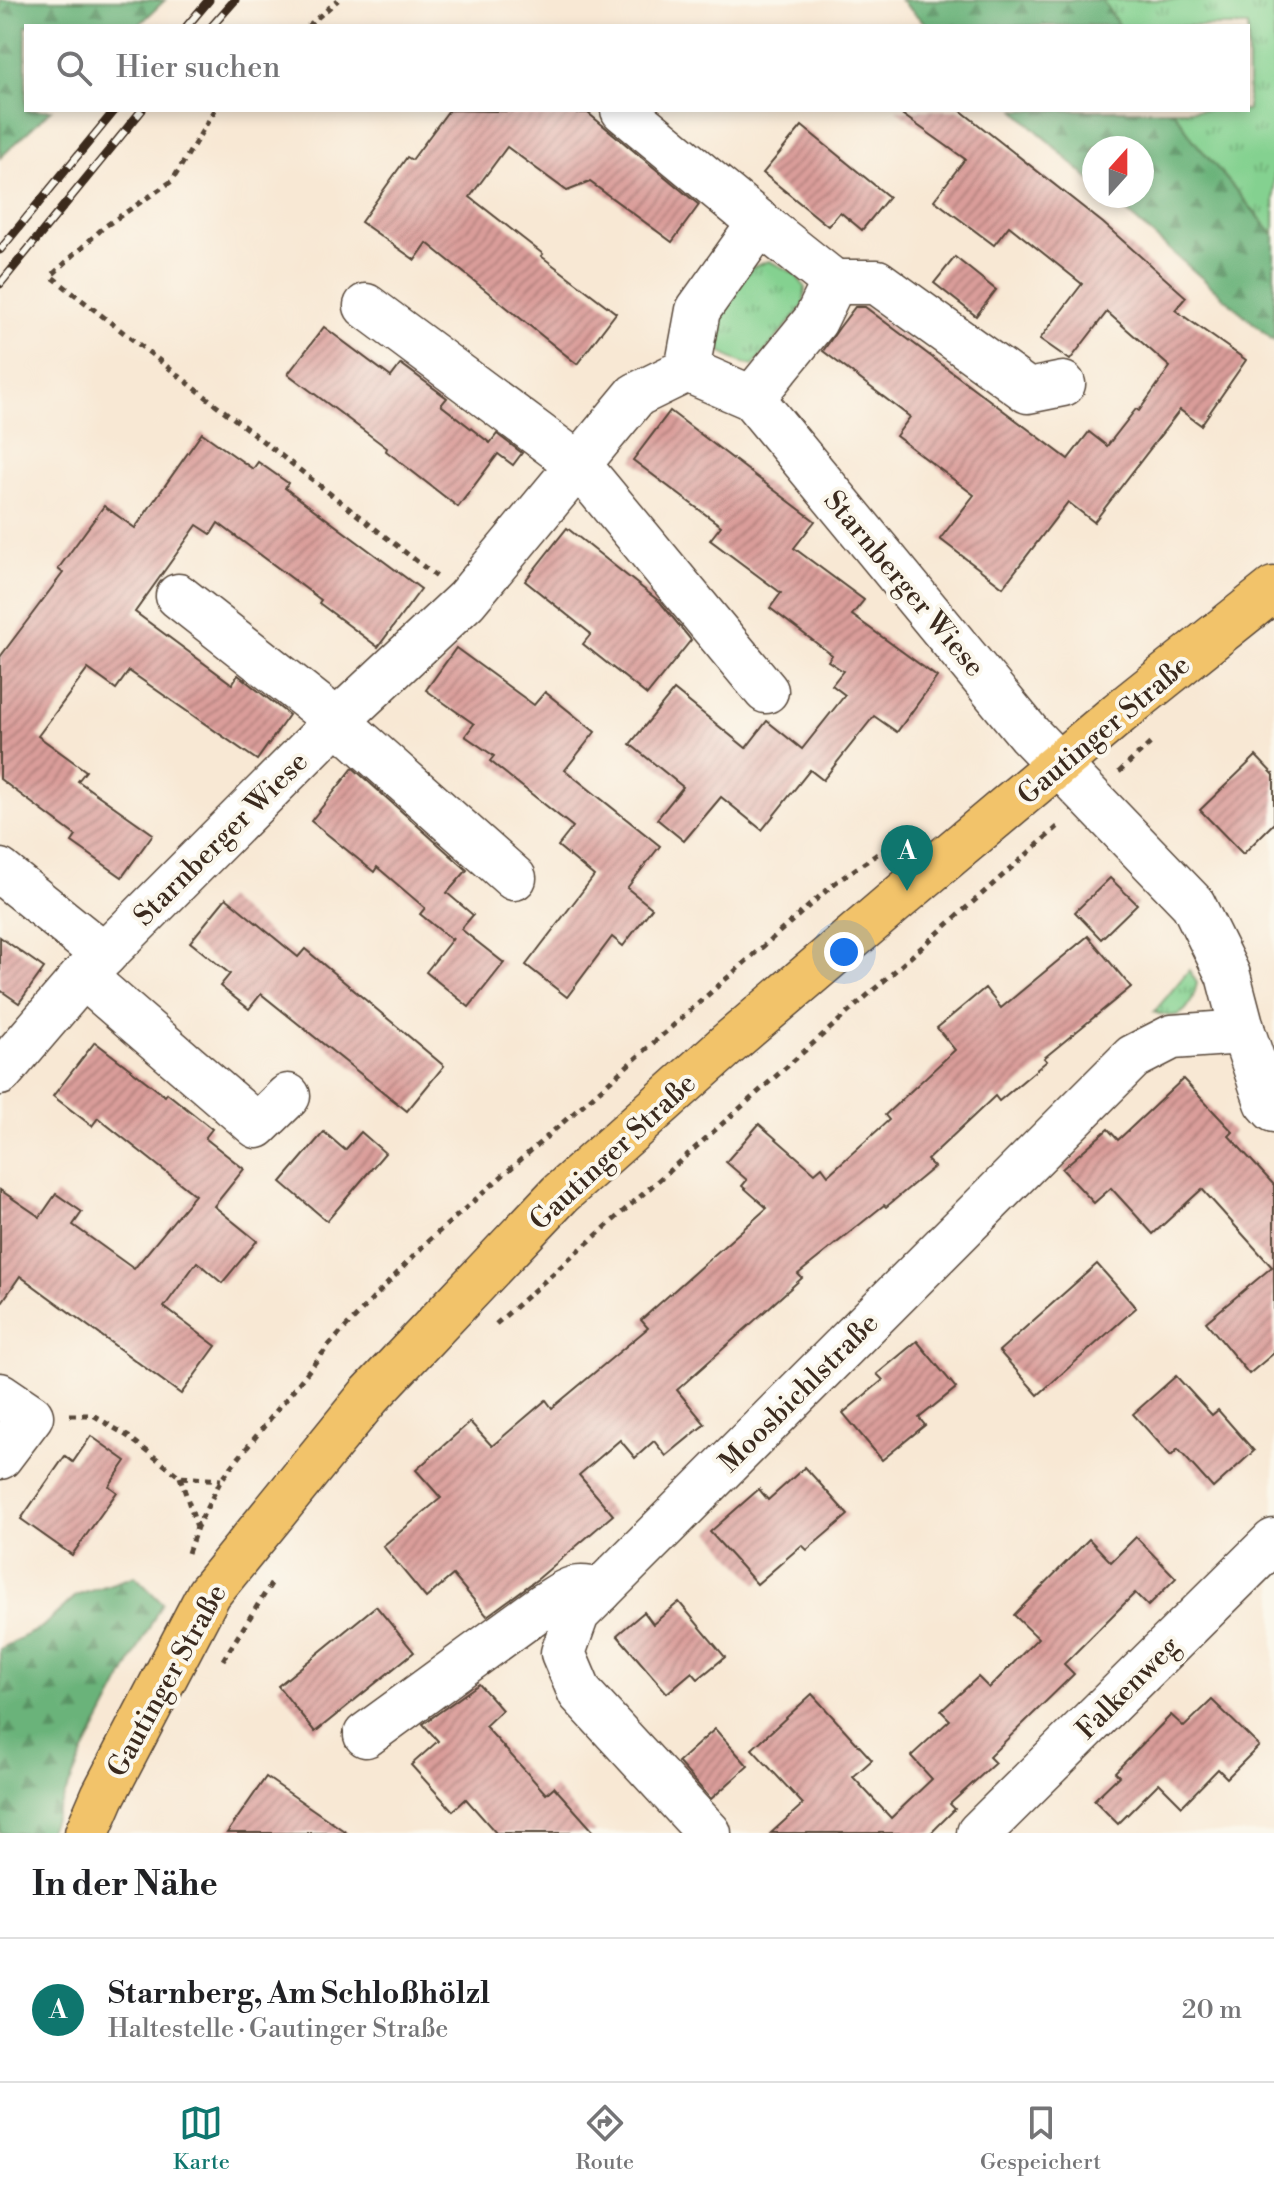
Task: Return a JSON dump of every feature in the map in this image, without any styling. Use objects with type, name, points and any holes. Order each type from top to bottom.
[{"type":"main road","name":"Gautinger Straße","points":[[87,1833],[103,1796],[209,1593],[369,1396],[560,1194],[728,1044],[1119,713],[1274,589]]},
{"type":"street","points":[[625,112],[834,282],[877,282],[1028,391],[1063,384]]},
{"type":"street","points":[[687,370],[698,310],[760,223]]},
{"type":"street","points":[[752,398],[815,321],[834,282]]},
{"type":"street","points":[[366,306],[578,464],[766,691]]},
{"type":"street","name":"Starnberger Wiese","points":[[0,1073],[93,965],[337,721],[466,600],[636,395],[687,370],[752,398],[1029,734],[1193,904],[1228,975],[1243,1032],[1267,1102],[1274,1110]]},
{"type":"street","points":[[178,596],[337,721],[514,878]]},
{"type":"street","points":[[0,871],[257,1126],[288,1096]]},
{"type":"street","name":"Moosbichlstraße","points":[[709,1833],[580,1693],[563,1653],[577,1614],[1133,1057],[1172,1037],[1243,1032]]},
{"type":"street","points":[[0,1457],[15,1406]]},
{"type":"street","name":"Falkenweg","points":[[979,1833],[1274,1541]]},
{"type":"street","points":[[366,1735],[554,1599],[582,1586],[600,1591]]},
{"type":"path","points":[[310,24],[338,0]]},
{"type":"path","points":[[214,112],[172,181],[104,227],[51,276],[466,600]]},
{"type":"path","points":[[495,1325],[1090,799]]},
{"type":"path","points":[[15,1406],[93,1415],[129,1437],[180,1477],[197,1527]]},
{"type":"path","points":[[180,1477],[221,1480]]},
{"type":"path","points":[[217,1669],[275,1579]]},
{"type":"green space","points":[[0,0],[165,0],[140,24],[24,24],[24,112],[49,112],[0,158]]},
{"type":"green space","points":[[900,0],[1102,0],[1118,24],[926,24]]},
{"type":"green space","points":[[1102,0],[1274,0],[1274,235],[1194,141],[1174,112],[1250,112],[1250,24],[1118,24]]},
{"type":"green space","points":[[1017,112],[1174,112],[1194,141],[1274,235],[1274,341],[1122,208],[1154,208],[1154,136],[1082,136],[1082,173]]},
{"type":"green space","points":[[769,261],[794,273],[805,287],[804,305],[753,366],[722,352],[714,340],[711,321],[750,268]]},
{"type":"green space","points":[[1189,970],[1197,983],[1188,1007],[1172,1016],[1154,1012]]},
{"type":"green space","points":[[135,1576],[162,1603],[83,1754],[48,1833],[0,1833],[0,1649],[42,1627],[76,1596]]},
{"type":"building","points":[[448,112],[588,113],[699,205],[672,242],[590,182],[567,191],[507,147],[470,197],[616,313],[577,364],[427,243],[415,260],[361,222],[407,157],[412,160]]},
{"type":"building","points":[[899,112],[963,112],[1103,223],[1186,297],[1175,310],[1246,360],[1201,425],[1180,410],[1094,522],[1068,502],[1003,587],[940,539],[974,495],[896,436],[910,417],[823,351],[839,328],[855,307],[865,307],[1068,459],[1089,432],[1107,446],[1136,409],[1139,411],[1170,367],[1107,312],[1070,360],[1040,339],[1082,284],[1009,226],[994,245],[934,200],[965,159]]},
{"type":"building","points":[[802,126],[889,197],[862,230],[840,212],[828,226],[763,173]]},
{"type":"building","points":[[955,257],[996,290],[976,316],[934,283]]},
{"type":"building","points":[[324,327],[391,377],[401,364],[447,398],[441,405],[490,443],[497,434],[522,453],[513,465],[498,454],[458,507],[386,451],[387,448],[288,374]]},
{"type":"building","points":[[670,411],[815,521],[794,548],[864,600],[852,615],[937,677],[897,732],[874,716],[823,780],[810,770],[762,830],[721,797],[684,841],[657,819],[683,787],[630,744],[674,690],[746,748],[767,721],[802,749],[845,695],[832,685],[843,671],[828,661],[832,655],[770,608],[781,593],[710,540],[721,526],[633,460]]},
{"type":"building","points":[[202,433],[253,469],[258,462],[288,483],[285,488],[421,589],[378,647],[218,523],[211,534],[197,525],[135,612],[232,684],[238,675],[289,715],[257,760],[129,671],[116,689],[88,669],[38,736],[86,771],[78,781],[153,834],[122,877],[72,842],[76,836],[0,779],[0,657],[63,573],[58,569],[104,506],[135,528]]},
{"type":"building","points":[[567,528],[660,602],[691,640],[647,695],[583,644],[591,634],[525,581]]},
{"type":"building","points":[[456,648],[534,705],[545,692],[595,732],[565,770],[660,846],[627,888],[652,908],[623,946],[612,937],[567,997],[526,965],[594,876],[558,846],[573,827],[490,761],[494,756],[465,736],[474,724],[426,690]]},
{"type":"building","points":[[1256,756],[1274,775],[1274,823],[1243,854],[1200,810]]},
{"type":"building","points":[[353,768],[467,870],[447,893],[473,915],[461,929],[504,963],[469,1007],[426,972],[452,940],[420,914],[425,908],[377,867],[374,872],[311,821]]},
{"type":"building","points":[[1110,878],[1137,904],[1101,939],[1075,912]]},
{"type":"building","points":[[226,898],[298,957],[305,949],[444,1066],[407,1111],[261,994],[249,1009],[220,986],[230,974],[190,942]]},
{"type":"building","points":[[1088,936],[1131,987],[1044,1058],[1047,1061],[999,1101],[995,1096],[927,1160],[934,1167],[798,1274],[802,1278],[677,1390],[705,1424],[666,1456],[654,1441],[635,1458],[620,1440],[579,1475],[613,1515],[539,1578],[487,1616],[453,1575],[426,1598],[383,1546],[441,1498],[416,1470],[470,1422],[492,1446],[546,1400],[552,1408],[648,1328],[641,1320],[767,1208],[742,1186],[747,1180],[726,1162],[759,1124],[815,1173],[822,1167],[828,1175],[889,1120],[885,1115],[955,1050],[937,1028],[985,988],[1001,1008]]},
{"type":"building","points":[[0,937],[44,968],[19,1003],[0,990]]},
{"type":"building","points":[[95,1042],[212,1129],[205,1138],[244,1169],[214,1206],[257,1241],[222,1283],[197,1262],[164,1307],[216,1346],[181,1394],[20,1276],[0,1305],[0,1190],[40,1217],[56,1194],[82,1212],[73,1225],[134,1269],[195,1195],[98,1118],[92,1126],[53,1096]]},
{"type":"building","points":[[1183,1079],[1233,1132],[1229,1136],[1274,1185],[1274,1353],[1249,1374],[1206,1322],[1272,1267],[1202,1189],[1153,1234],[1111,1188],[1094,1203],[1062,1169],[1108,1129],[1118,1140]]},
{"type":"building","points":[[324,1132],[345,1150],[361,1132],[385,1153],[327,1221],[281,1182]]},
{"type":"building","points":[[1097,1264],[1136,1308],[1038,1395],[999,1351]]},
{"type":"building","points":[[917,1341],[956,1388],[919,1418],[925,1425],[882,1460],[843,1413],[883,1380],[877,1374]]},
{"type":"building","points":[[1176,1376],[1212,1415],[1218,1410],[1254,1451],[1213,1488],[1178,1449],[1171,1456],[1133,1414]]},
{"type":"building","points":[[91,1436],[126,1461],[109,1486],[117,1492],[72,1555],[21,1519],[65,1456],[73,1462]]},
{"type":"building","points":[[805,1467],[848,1515],[807,1550],[802,1545],[757,1584],[710,1532],[759,1489],[768,1500]]},
{"type":"building","points":[[1136,1537],[1176,1578],[1148,1606],[1135,1593],[1064,1664],[1074,1674],[989,1757],[995,1763],[950,1804],[955,1809],[931,1833],[771,1833],[803,1804],[752,1749],[812,1694],[872,1760],[853,1777],[891,1818],[932,1779],[911,1756],[950,1720],[941,1711],[978,1677],[989,1688],[1038,1638],[1014,1615],[1089,1539],[1111,1562]]},
{"type":"building","points":[[679,1602],[725,1657],[698,1679],[692,1672],[667,1693],[617,1635],[644,1612],[653,1624]]},
{"type":"building","points":[[376,1606],[414,1652],[315,1732],[278,1686]]},
{"type":"building","points":[[479,1684],[502,1710],[485,1726],[546,1794],[554,1787],[595,1833],[496,1833],[466,1799],[453,1811],[411,1765],[438,1741],[423,1724]]},
{"type":"building","points":[[1212,1700],[1259,1746],[1227,1778],[1218,1769],[1182,1806],[1159,1783],[1118,1824],[1094,1800],[1119,1776],[1115,1772],[1171,1715],[1184,1727]]},
{"type":"building","points":[[715,1729],[748,1766],[711,1799],[678,1762]]},
{"type":"building","points":[[266,1777],[347,1833],[227,1833]]},
{"type":"railway","points":[[189,24],[209,0]]},
{"type":"railway","points":[[214,24],[235,0]]},
{"type":"railway","points":[[0,250],[113,112]]},
{"type":"railway","points":[[0,284],[140,112]]},
{"type":"place","name":"Starnberg, Am Schloßhölzl","points":[[907,891]]}]
